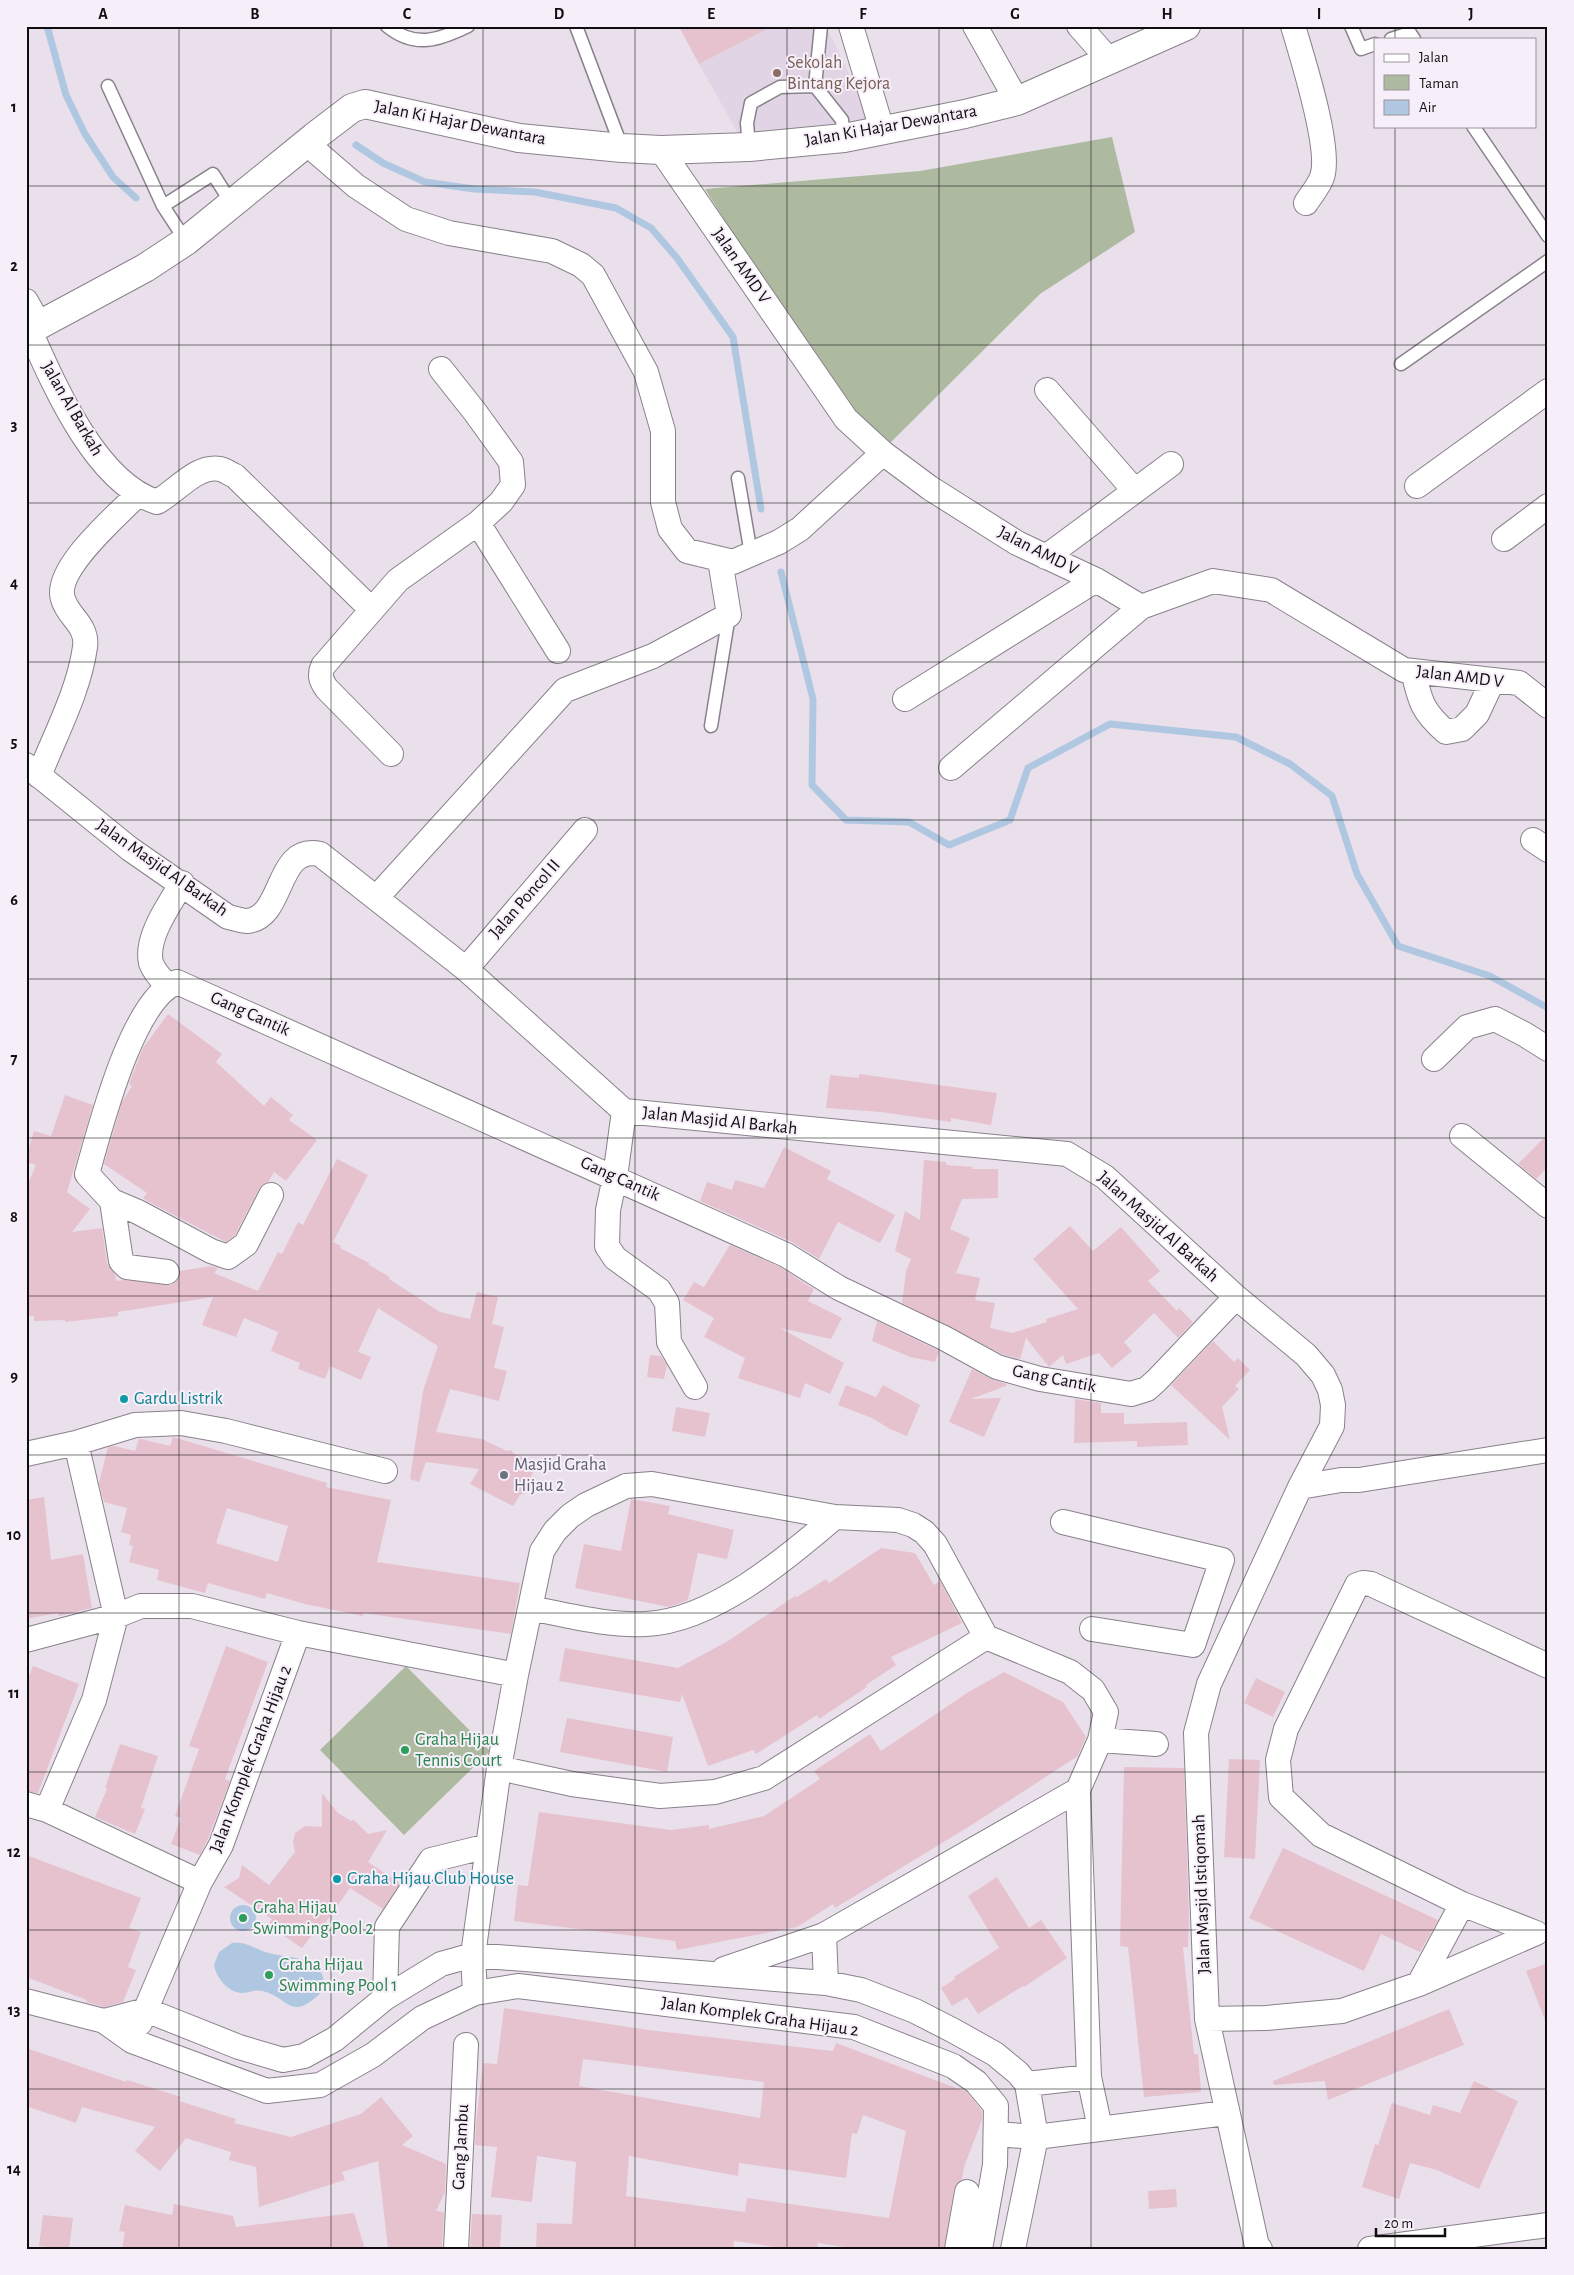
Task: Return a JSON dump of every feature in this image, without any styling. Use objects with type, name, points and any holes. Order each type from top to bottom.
[{"type":"main road","name":"Jalan Ki Hajar Dewantara","points":[[32,329],[145,268],[183,237],[226,195],[310,140],[352,108],[365,104],[518,138],[622,148],[661,150],[749,147],[844,138],[965,114],[1017,101],[1110,60],[1147,34],[1186,26]]},
{"type":"street","points":[[851,26],[882,130]]},
{"type":"street","points":[[976,26],[1017,101]]},
{"type":"street","points":[[1079,26],[1110,60]]},
{"type":"street","points":[[1292,26],[1302,56],[1325,149],[1322,176],[1306,204]]},
{"type":"street","points":[[310,140],[356,186],[406,220],[449,232],[552,251],[581,265],[593,275],[603,289],[646,372],[663,431],[663,502],[670,529],[687,551],[733,562],[780,542],[800,529],[883,454]]},
{"type":"street","name":"Jalan AMD V","points":[[661,150],[846,419],[883,454],[930,488],[1017,543],[1096,580],[1141,607],[1213,581],[1271,590],[1404,670],[1518,683],[1548,706]]},
{"type":"street","name":"Jalan Al Barkah","points":[[26,301],[32,329],[47,369],[87,442],[111,472],[142,496]]},
{"type":"street","points":[[391,754],[327,689],[322,683],[320,673],[326,660],[398,580],[478,524],[501,502],[513,484],[513,468],[475,412],[441,369]]},
{"type":"street","points":[[1047,390],[1135,491]]},
{"type":"street","points":[[1417,486],[1548,391]]},
{"type":"street","points":[[1046,557],[1171,464]]},
{"type":"street","points":[[32,771],[74,689],[86,645],[84,632],[63,600],[62,583],[70,568],[86,548],[142,496],[157,502],[208,469],[221,469],[235,476],[372,610]]},
{"type":"street","points":[[1504,539],[1548,506]]},
{"type":"street","points":[[478,524],[558,651]]},
{"type":"street","points":[[377,897],[565,690],[653,656],[729,615],[720,560]]},
{"type":"street","points":[[906,699],[1096,580]]},
{"type":"street","points":[[951,768],[1141,607]]},
{"type":"street","points":[[1413,671],[1428,717],[1446,732],[1462,728],[1477,714],[1492,680]]},
{"type":"street","name":"Jalan Masjid Al Barkah","points":[[32,771],[130,849],[182,883],[228,917],[246,921],[256,918],[270,904],[293,860],[311,852],[320,854],[466,969],[624,1111],[1067,1154],[1105,1177],[1236,1297],[1306,1355],[1323,1375],[1331,1398],[1332,1426],[1297,1494],[1273,1548]]},
{"type":"street","name":"Jalan Poncol II","points":[[466,969],[585,830]]},
{"type":"street","points":[[182,883],[154,937],[151,962],[157,974],[167,985],[139,1023],[110,1094],[87,1174],[112,1202],[228,1257],[246,1244],[271,1194]]},
{"type":"street","name":"Gang Cantik","points":[[167,985],[177,982],[786,1255],[839,1288],[944,1338],[997,1367],[1040,1379],[1131,1394],[1140,1392],[1157,1380],[1236,1297]]},
{"type":"street","points":[[1434,1058],[1467,1027],[1495,1019],[1548,1049]]},
{"type":"street","points":[[624,1111],[615,1177],[608,1210],[607,1246],[615,1258],[649,1282],[667,1303],[669,1342],[695,1387]]},
{"type":"street","points":[[1462,1136],[1548,1206]]},
{"type":"street","points":[[112,1202],[121,1261],[127,1267],[167,1272]]},
{"type":"street","points":[[26,1454],[76,1443],[135,1425],[181,1423],[226,1431],[385,1471]]},
{"type":"street","points":[[76,1443],[116,1616],[94,1700],[37,1807],[200,1882]]},
{"type":"street","points":[[1297,1494],[1341,1480],[1359,1480],[1548,1450]]},
{"type":"street","points":[[1318,1453],[1341,1480]]},
{"type":"street","points":[[475,1993],[473,1955],[499,1768],[542,1551],[555,1531],[570,1516],[586,1505],[626,1486],[652,1484],[835,1517],[898,1520],[913,1525],[924,1532],[935,1544],[986,1637],[1055,1665],[1084,1682],[1103,1705],[1106,1712],[1100,1740],[1078,1790],[1089,2077],[1100,2128]]},
{"type":"street","points":[[530,1608],[615,1623],[648,1624],[665,1622],[692,1613],[737,1592],[792,1553],[835,1517]]},
{"type":"street","points":[[1063,1522],[1222,1560],[1192,1645],[1092,1630]]},
{"type":"street","name":"Jalan Masjid Istiqomah","points":[[1260,2249],[1257,2246],[1226,2112],[1207,2019],[1196,1733],[1209,1684],[1244,1606],[1273,1548]]},
{"type":"street","points":[[1542,1931],[1462,1904],[1321,1835],[1281,1797],[1278,1760],[1286,1729],[1357,1585],[1363,1583],[1371,1584],[1548,1666]]},
{"type":"street","points":[[1209,1599],[1244,1606]]},
{"type":"street","points":[[26,1640],[116,1616],[140,1606],[192,1606],[298,1633],[516,1675]]},
{"type":"street","name":"Jalan Komplek Graha Hijau 2","points":[[132,2041],[200,1882],[222,1846],[298,1633]]},
{"type":"street","points":[[499,1768],[572,1784],[660,1796],[715,1792],[764,1778],[986,1637]]},
{"type":"street","points":[[1100,1740],[1156,1744]]},
{"type":"street","name":"Jalan Komplek Graha Hijau 2","points":[[713,1973],[824,1935],[1078,1790]]},
{"type":"street","points":[[385,1998],[387,1927],[431,1860],[488,1846]]},
{"type":"street","points":[[1418,1984],[1462,1904]]},
{"type":"street","points":[[1207,2019],[1266,2018],[1342,2011],[1418,1984],[1542,1931]]},
{"type":"street","points":[[824,1935],[826,1982]]},
{"type":"street","name":"Jalan Komplek Graha Hijau 2","points":[[104,2021],[146,2010],[239,2047],[283,2060],[304,2056],[335,2039],[385,1998],[441,1964],[473,1955],[826,1982],[861,1990],[915,2011],[995,2054],[1018,2073],[1027,2084]]},
{"type":"street","name":"Jalan Komplek Graha Hijau 2","points":[[26,2001],[104,2021],[132,2041],[267,2091],[320,2085],[373,2055],[422,2018],[475,1993],[518,1986],[854,2027],[953,2066],[976,2082],[996,2106],[995,2165],[980,2249]]},
{"type":"street","name":"Gang Jambu","points":[[456,2249],[466,2045]]},
{"type":"street","points":[[1012,2249],[1036,2137],[1027,2084],[1089,2077]]},
{"type":"street","points":[[996,2134],[1036,2137],[1226,2112]]},
{"type":"street","points":[[957,2249],[967,2192]]},
{"type":"street","points":[[1370,2249],[1425,2244],[1548,2224]]},
{"type":"lane","points":[[387,26],[398,35],[415,40],[442,39],[468,26]]},
{"type":"lane","points":[[576,26],[622,148]]},
{"type":"lane","points":[[822,26],[815,86],[842,120],[844,138]]},
{"type":"lane","points":[[1351,26],[1362,49],[1374,44]]},
{"type":"lane","points":[[1394,38],[1410,33],[1413,38]]},
{"type":"lane","points":[[108,86],[165,210],[183,237]]},
{"type":"lane","points":[[749,147],[746,123],[752,103],[780,87],[815,86]]},
{"type":"lane","points":[[1474,128],[1548,236]]},
{"type":"lane","points":[[165,210],[213,174],[226,195]]},
{"type":"lane","points":[[1401,364],[1548,262]]},
{"type":"lane","points":[[738,478],[751,554]]},
{"type":"lane","points":[[710,726],[729,615]]},
{"type":"shaded area","name":"Sekolah Bintang Kejora","points":[[678,26],[826,26],[871,120],[742,141]]},
{"type":"green space","points":[[1112,137],[1135,232],[1040,294],[885,448],[822,376],[705,189],[920,171]]},
{"type":"green space","name":"Graha Hijau Tennis Court","points":[[406,1666],[490,1751],[404,1835],[320,1750]]},
{"type":"water","name":"Graha Hijau Swimming Pool 2","points":[[243,1905],[252,1909],[256,1918],[252,1927],[243,1931],[234,1927],[230,1918],[234,1909]]},
{"type":"water","name":"Graha Hijau Swimming Pool 1","points":[[232,1943],[247,1944],[264,1952],[298,1958],[315,1965],[321,1972],[323,1980],[322,1992],[303,2006],[296,2007],[262,1991],[242,1993],[228,1988],[220,1980],[214,1965],[219,1952]]},
{"type":"building","points":[[679,26],[772,26],[699,64]]},
{"type":"building","points":[[168,1014],[222,1054],[216,1062],[264,1106],[271,1097],[293,1115],[289,1120],[317,1140],[286,1181],[274,1172],[268,1182],[259,1189],[235,1235],[226,1242],[147,1201],[143,1198],[147,1193],[104,1164],[122,1102],[132,1086],[129,1084],[143,1048]]},
{"type":"building","points":[[859,1074],[997,1093],[991,1125],[951,1118],[951,1122],[881,1112],[826,1108],[830,1075],[859,1078]]},
{"type":"building","points":[[65,1095],[93,1105],[67,1192],[90,1209],[72,1232],[102,1228],[107,1263],[115,1274],[116,1281],[124,1280],[172,1285],[178,1280],[180,1271],[211,1266],[218,1268],[214,1273],[258,1291],[278,1252],[282,1254],[298,1222],[303,1225],[337,1159],[368,1175],[333,1242],[341,1246],[340,1248],[369,1263],[369,1265],[390,1277],[389,1279],[440,1312],[470,1319],[477,1292],[498,1297],[492,1324],[504,1327],[494,1368],[507,1371],[499,1401],[450,1389],[436,1432],[482,1439],[507,1451],[511,1450],[513,1453],[537,1464],[528,1483],[530,1491],[520,1495],[513,1506],[470,1484],[479,1469],[426,1462],[419,1482],[410,1479],[423,1391],[438,1346],[378,1308],[358,1352],[371,1357],[361,1380],[330,1366],[325,1379],[298,1369],[300,1363],[271,1351],[278,1332],[244,1318],[236,1337],[202,1325],[213,1297],[118,1312],[118,1316],[65,1322],[65,1320],[34,1321],[34,1316],[26,1316],[26,1188],[36,1165],[26,1162],[26,1157],[34,1131],[51,1136]]},
{"type":"building","points":[[1548,1134],[1548,1167],[1536,1179],[1518,1164]]},
{"type":"building","points":[[784,1147],[831,1171],[827,1179],[895,1215],[880,1243],[838,1222],[819,1259],[792,1242],[700,1201],[707,1182],[732,1190],[735,1180],[764,1188]]},
{"type":"building","points":[[924,1160],[946,1162],[946,1165],[973,1167],[972,1169],[998,1169],[998,1198],[962,1199],[950,1229],[970,1238],[956,1273],[980,1278],[975,1300],[995,1303],[990,1328],[1012,1333],[1047,1322],[1046,1319],[1078,1309],[1033,1259],[1070,1226],[1093,1251],[1121,1227],[1160,1271],[1148,1281],[1177,1311],[1179,1308],[1193,1322],[1178,1338],[1154,1313],[1124,1342],[1132,1351],[1112,1368],[1099,1353],[1066,1364],[1063,1355],[1049,1367],[1026,1338],[1020,1359],[1002,1354],[902,1303],[906,1271],[911,1259],[895,1251],[905,1211],[920,1220]]},
{"type":"building","points":[[730,1245],[780,1267],[814,1289],[808,1301],[842,1318],[831,1339],[780,1328],[844,1363],[830,1394],[805,1383],[800,1398],[738,1378],[745,1358],[704,1337],[714,1318],[683,1300],[694,1282],[704,1287]]},
{"type":"building","points":[[877,1321],[939,1351],[935,1362],[910,1357],[872,1341]]},
{"type":"building","points":[[1213,1341],[1234,1362],[1238,1358],[1250,1370],[1235,1386],[1239,1389],[1222,1407],[1230,1440],[1171,1385]]},
{"type":"building","points":[[650,1355],[661,1356],[667,1365],[664,1379],[647,1377]]},
{"type":"building","points":[[972,1369],[991,1379],[1007,1384],[971,1399],[1001,1398],[984,1437],[949,1422]]},
{"type":"building","points":[[846,1385],[876,1397],[883,1385],[920,1405],[907,1436],[890,1429],[872,1418],[838,1405]]},
{"type":"building","points":[[1075,1399],[1101,1403],[1101,1413],[1124,1413],[1124,1424],[1187,1422],[1188,1445],[1137,1447],[1137,1441],[1074,1443]]},
{"type":"building","points":[[676,1407],[710,1413],[705,1437],[672,1431]]},
{"type":"building","points":[[173,1437],[327,1483],[326,1487],[391,1500],[377,1562],[520,1583],[511,1634],[363,1613],[363,1616],[305,1604],[267,1593],[265,1599],[208,1583],[205,1593],[157,1580],[159,1570],[129,1562],[133,1546],[129,1545],[131,1535],[121,1532],[127,1508],[104,1502],[99,1483],[108,1447],[114,1446],[135,1451],[139,1439],[170,1446]],"holes":[[[227,1508],[288,1526],[278,1562],[216,1543]]]},
{"type":"building","points":[[44,1497],[51,1560],[83,1554],[92,1608],[59,1616],[58,1613],[26,1619],[26,1500]]},
{"type":"building","points":[[631,1499],[670,1506],[668,1514],[734,1530],[727,1559],[698,1553],[688,1600],[669,1607],[575,1588],[584,1544],[621,1551]]},
{"type":"building","points":[[881,1548],[915,1553],[934,1585],[940,1581],[962,1623],[891,1657],[896,1665],[866,1685],[867,1687],[819,1719],[817,1715],[756,1754],[753,1750],[708,1766],[682,1694],[680,1702],[559,1681],[565,1648],[678,1668],[728,1641],[795,1596],[797,1597],[826,1579],[829,1583]]},
{"type":"building","points":[[226,1646],[268,1662],[225,1779],[230,1781],[200,1855],[171,1844],[181,1818],[175,1816],[199,1749],[189,1746]]},
{"type":"building","points":[[33,1666],[79,1684],[38,1793],[26,1791],[26,1684]]},
{"type":"building","points":[[1004,1672],[1063,1702],[1086,1737],[1078,1756],[970,1826],[835,1908],[833,1904],[797,1927],[677,1950],[675,1941],[514,1921],[518,1885],[528,1886],[539,1812],[671,1830],[709,1825],[709,1829],[764,1816],[820,1779],[814,1771],[870,1734],[881,1751],[967,1693]]},
{"type":"building","points":[[1256,1678],[1285,1692],[1273,1717],[1244,1703]]},
{"type":"building","points":[[567,1718],[673,1737],[667,1772],[560,1752]]},
{"type":"building","points":[[120,1744],[158,1756],[141,1808],[145,1809],[135,1834],[95,1817],[107,1789],[105,1788]]},
{"type":"building","points":[[1229,1759],[1260,1760],[1255,1859],[1224,1857]]},
{"type":"building","points":[[1124,1767],[1184,1768],[1189,1917],[1188,1947],[1183,1947],[1194,2054],[1198,2054],[1201,2092],[1144,2097],[1128,1947],[1120,1946]]},
{"type":"building","name":"Graha Hijau Club House","points":[[322,1793],[338,1813],[351,1821],[354,1820],[368,1834],[387,1830],[368,1862],[400,1883],[383,1909],[350,1888],[316,1936],[313,1934],[302,1948],[281,1934],[269,1923],[272,1919],[224,1887],[239,1878],[242,1865],[269,1885],[295,1852],[293,1842],[295,1833],[305,1826],[322,1827]]},
{"type":"building","points":[[1283,1848],[1438,1920],[1420,1952],[1381,1934],[1364,1971],[1249,1918]]},
{"type":"building","points":[[26,1855],[141,1898],[129,1928],[141,1932],[128,1967],[136,1970],[123,2002],[104,2007],[86,2002],[87,2000],[26,1977]]},
{"type":"building","points":[[997,1877],[1029,1928],[1041,1920],[1067,1958],[1024,1987],[978,2014],[967,1997],[952,2006],[941,1988],[955,1979],[954,1977],[999,1948],[968,1896]]},
{"type":"building","points":[[1548,1963],[1548,2023],[1546,2023],[1526,1971]]},
{"type":"building","points":[[504,2008],[648,2030],[833,2051],[836,2043],[967,2092],[982,2111],[982,2120],[964,2167],[962,2179],[954,2189],[944,2249],[857,2249],[818,2243],[817,2249],[789,2249],[734,2241],[733,2249],[536,2249],[537,2223],[572,2224],[576,2162],[537,2156],[532,2202],[491,2197],[497,2147],[475,2145],[483,2063],[497,2064]],"holes":[[[583,2059],[764,2082],[760,2118],[579,2086]],[[863,2115],[906,2131],[889,2218],[747,2198],[745,2212],[626,2196],[629,2156],[738,2176],[739,2163],[846,2178],[852,2133],[857,2134]]]},
{"type":"building","points":[[1449,2009],[1464,2045],[1328,2100],[1325,2081],[1274,2085],[1273,2081]]},
{"type":"building","points":[[26,2048],[126,2082],[127,2080],[181,2097],[179,2101],[236,2119],[234,2123],[291,2137],[361,2114],[381,2097],[413,2136],[402,2145],[446,2164],[445,2192],[436,2211],[444,2212],[442,2249],[388,2249],[378,2161],[342,2172],[345,2180],[259,2207],[256,2167],[229,2160],[231,2152],[186,2138],[160,2171],[135,2151],[155,2127],[82,2107],[76,2123],[26,2106]]},
{"type":"building","points":[[1474,2081],[1518,2101],[1479,2189],[1437,2170],[1410,2163],[1399,2199],[1362,2187],[1375,2144],[1378,2145],[1392,2103],[1430,2115],[1433,2105],[1460,2113]]},
{"type":"building","points":[[1176,2189],[1177,2207],[1149,2209],[1148,2191]]},
{"type":"building","points":[[174,2204],[233,2216],[236,2227],[354,2213],[365,2249],[122,2249],[125,2232],[119,2231],[125,2205],[172,2215]]},
{"type":"building","points":[[472,2214],[502,2215],[500,2249],[470,2249]]},
{"type":"building","points":[[43,2215],[73,2218],[69,2249],[39,2246]]},
{"type":"waterway","points":[[47,26],[66,95],[85,134],[113,177],[136,198]]},
{"type":"waterway","points":[[356,145],[383,163],[425,182],[474,189],[535,192],[616,208],[651,228],[677,258],[733,337],[761,509]]},
{"type":"waterway","points":[[781,572],[813,699],[812,785],[846,820],[909,822],[949,845],[1010,820],[1028,768],[1110,724],[1236,737],[1290,764],[1332,796],[1357,874],[1398,946],[1490,976],[1548,1008]]},
{"type":"place","name":"Sekolah Bintang Kejora","points":[[777,73]]},
{"type":"place","name":"Gardu Listrik","points":[[124,1399]]},
{"type":"place","name":"Masjid Graha Hijau 2","points":[[504,1475]]},
{"type":"place","name":"Graha Hijau Tennis Court","points":[[405,1750]]},
{"type":"place","name":"Graha Hijau Club House","points":[[337,1879]]},
{"type":"place","name":"Graha Hijau Swimming Pool 2","points":[[243,1918]]},
{"type":"place","name":"Graha Hijau Swimming Pool 1","points":[[269,1975]]}]
